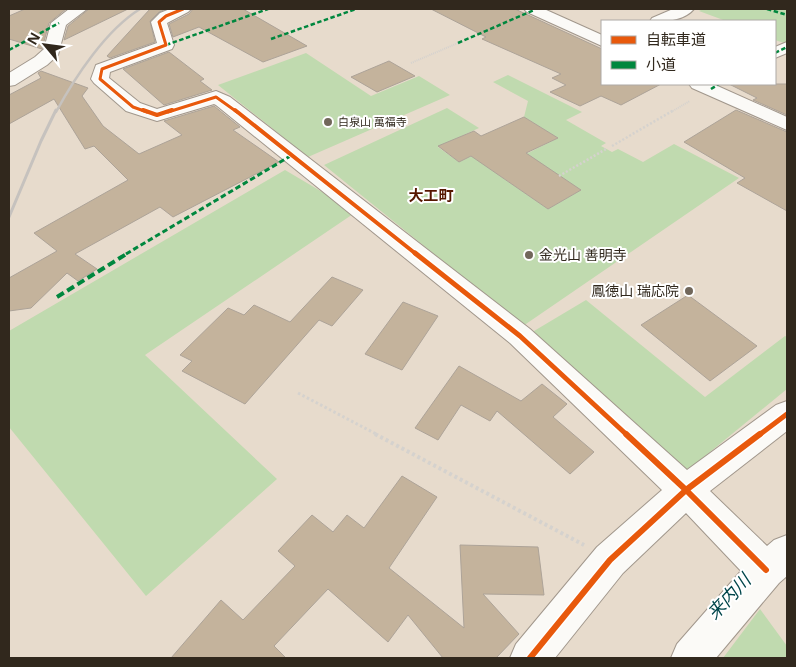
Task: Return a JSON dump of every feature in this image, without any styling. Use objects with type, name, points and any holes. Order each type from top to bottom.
[{"type":"street","points":[[9,81],[41,61],[52,51],[59,23],[79,9]]},
{"type":"street","points":[[183,9],[166,16],[159,22],[166,45],[102,69],[100,79],[133,107],[156,114],[216,97],[223,100],[520,336],[686,490],[777,561],[691,658]]},
{"type":"street","points":[[532,9],[601,41]]},
{"type":"street","points":[[660,20],[686,9]]},
{"type":"street","points":[[709,86],[787,124]]},
{"type":"street","points":[[530,658],[610,560],[686,490],[787,414]]},
{"type":"path","points":[[411,63],[458,43]]},
{"type":"path","points":[[612,146],[709,86]]},
{"type":"path","points":[[559,176],[606,149]]},
{"type":"path","points":[[298,393],[610,560]]},
{"type":"green space","points":[[703,9],[787,9],[787,44],[776,40],[776,20],[723,20],[699,11]]},
{"type":"green space","points":[[306,53],[371,96],[419,76],[450,95],[308,157],[218,85]]},
{"type":"green space","name":"金光山 善明寺","points":[[508,75],[582,112],[566,120],[606,143],[601,146],[612,152],[618,149],[643,162],[674,144],[739,178],[523,326],[324,165],[447,108],[479,128],[438,147],[459,162],[487,149],[500,176],[548,209],[581,190],[526,154],[558,138],[524,117],[528,101],[493,82]]},
{"type":"green space","points":[[285,170],[356,212],[145,355],[277,479],[146,596],[9,427],[9,331]]},
{"type":"green space","points":[[586,300],[705,397],[785,336],[787,337],[787,389],[682,475],[529,334]]},
{"type":"green space","points":[[760,609],[787,646],[787,658],[723,658]]},
{"type":"building","points":[[25,9],[66,9],[49,23],[42,49],[9,39],[9,16]]},
{"type":"building","points":[[89,9],[128,9],[64,40],[68,26]]},
{"type":"building","points":[[150,9],[166,9],[159,12],[150,21],[155,42],[110,58],[107,56]]},
{"type":"building","points":[[193,9],[243,9],[307,46],[263,62],[199,27],[173,37],[169,24],[189,14]]},
{"type":"building","points":[[431,9],[515,9],[601,49],[601,85],[659,85],[621,105],[601,96],[580,106],[550,92],[566,85],[552,78],[561,74],[482,39],[486,37]]},
{"type":"building","points":[[169,52],[204,79],[200,81],[212,90],[164,105],[123,69]]},
{"type":"building","points":[[389,61],[415,76],[377,92],[351,77]]},
{"type":"building","points":[[41,71],[88,88],[82,96],[103,126],[139,154],[182,135],[164,121],[214,106],[240,127],[233,130],[279,162],[173,217],[160,207],[75,254],[97,269],[78,281],[67,273],[31,308],[9,311],[9,278],[57,251],[34,233],[128,180],[94,146],[85,149],[54,99],[9,124],[9,95],[41,78],[38,73]]},
{"type":"building","points":[[787,84],[787,115],[753,100],[757,98],[731,85]]},
{"type":"building","points":[[736,110],[787,132],[787,211],[737,183],[745,178],[684,142]]},
{"type":"building","points":[[524,117],[558,138],[526,153],[581,190],[548,209],[471,156],[459,162],[438,146],[474,131],[481,136]]},
{"type":"building","points":[[332,277],[363,290],[332,326],[319,320],[245,404],[182,371],[192,361],[180,355],[228,308],[244,315],[254,305],[290,322]]},
{"type":"building","points":[[688,295],[757,346],[710,381],[641,325]]},
{"type":"building","points":[[403,302],[438,316],[402,370],[365,354]]},
{"type":"building","points":[[459,366],[521,401],[542,384],[567,404],[553,417],[594,452],[570,474],[497,411],[490,421],[461,405],[438,440],[415,428]]},
{"type":"building","points":[[402,476],[437,497],[389,568],[464,628],[460,545],[538,547],[544,595],[483,594],[519,634],[496,658],[443,658],[408,615],[388,642],[328,589],[274,646],[286,658],[171,658],[221,600],[243,620],[295,566],[278,551],[312,515],[333,532],[347,515],[364,528]]},
{"type":"railway","points":[[56,112],[92,55],[115,29],[140,9]]},
{"type":"railway","points":[[9,217],[56,110]]},
{"type":"marked path","points":[[166,45],[268,9]]},
{"type":"marked path","points":[[271,39],[356,9]]},
{"type":"marked path","points":[[767,9],[787,15]]},
{"type":"marked path","points":[[458,43],[534,10]]},
{"type":"marked path","points":[[9,50],[59,23]]},
{"type":"marked path","points":[[776,52],[787,47]]},
{"type":"marked path","points":[[711,89],[717,85]]},
{"type":"marked path","points":[[57,297],[173,224],[292,155]]},
{"type":"cycle path","points":[[183,9],[166,16],[159,22],[166,45],[102,69],[100,79],[133,107],[157,115],[216,97],[223,101],[520,336],[686,490],[766,570]]},
{"type":"cycle path","points":[[530,658],[610,560],[686,490],[787,414]]},
{"type":"place","name":"白泉山 萬福寺","points":[[328,122]]},
{"type":"place","name":"金光山 善明寺","points":[[529,255]]},
{"type":"place","name":"鳳徳山 瑞応院","points":[[689,291]]},
{"type":"district","name":"大工町","points":[[431,196]]},
{"type":"water label","name":"来内川","points":[[729,597]]}]
